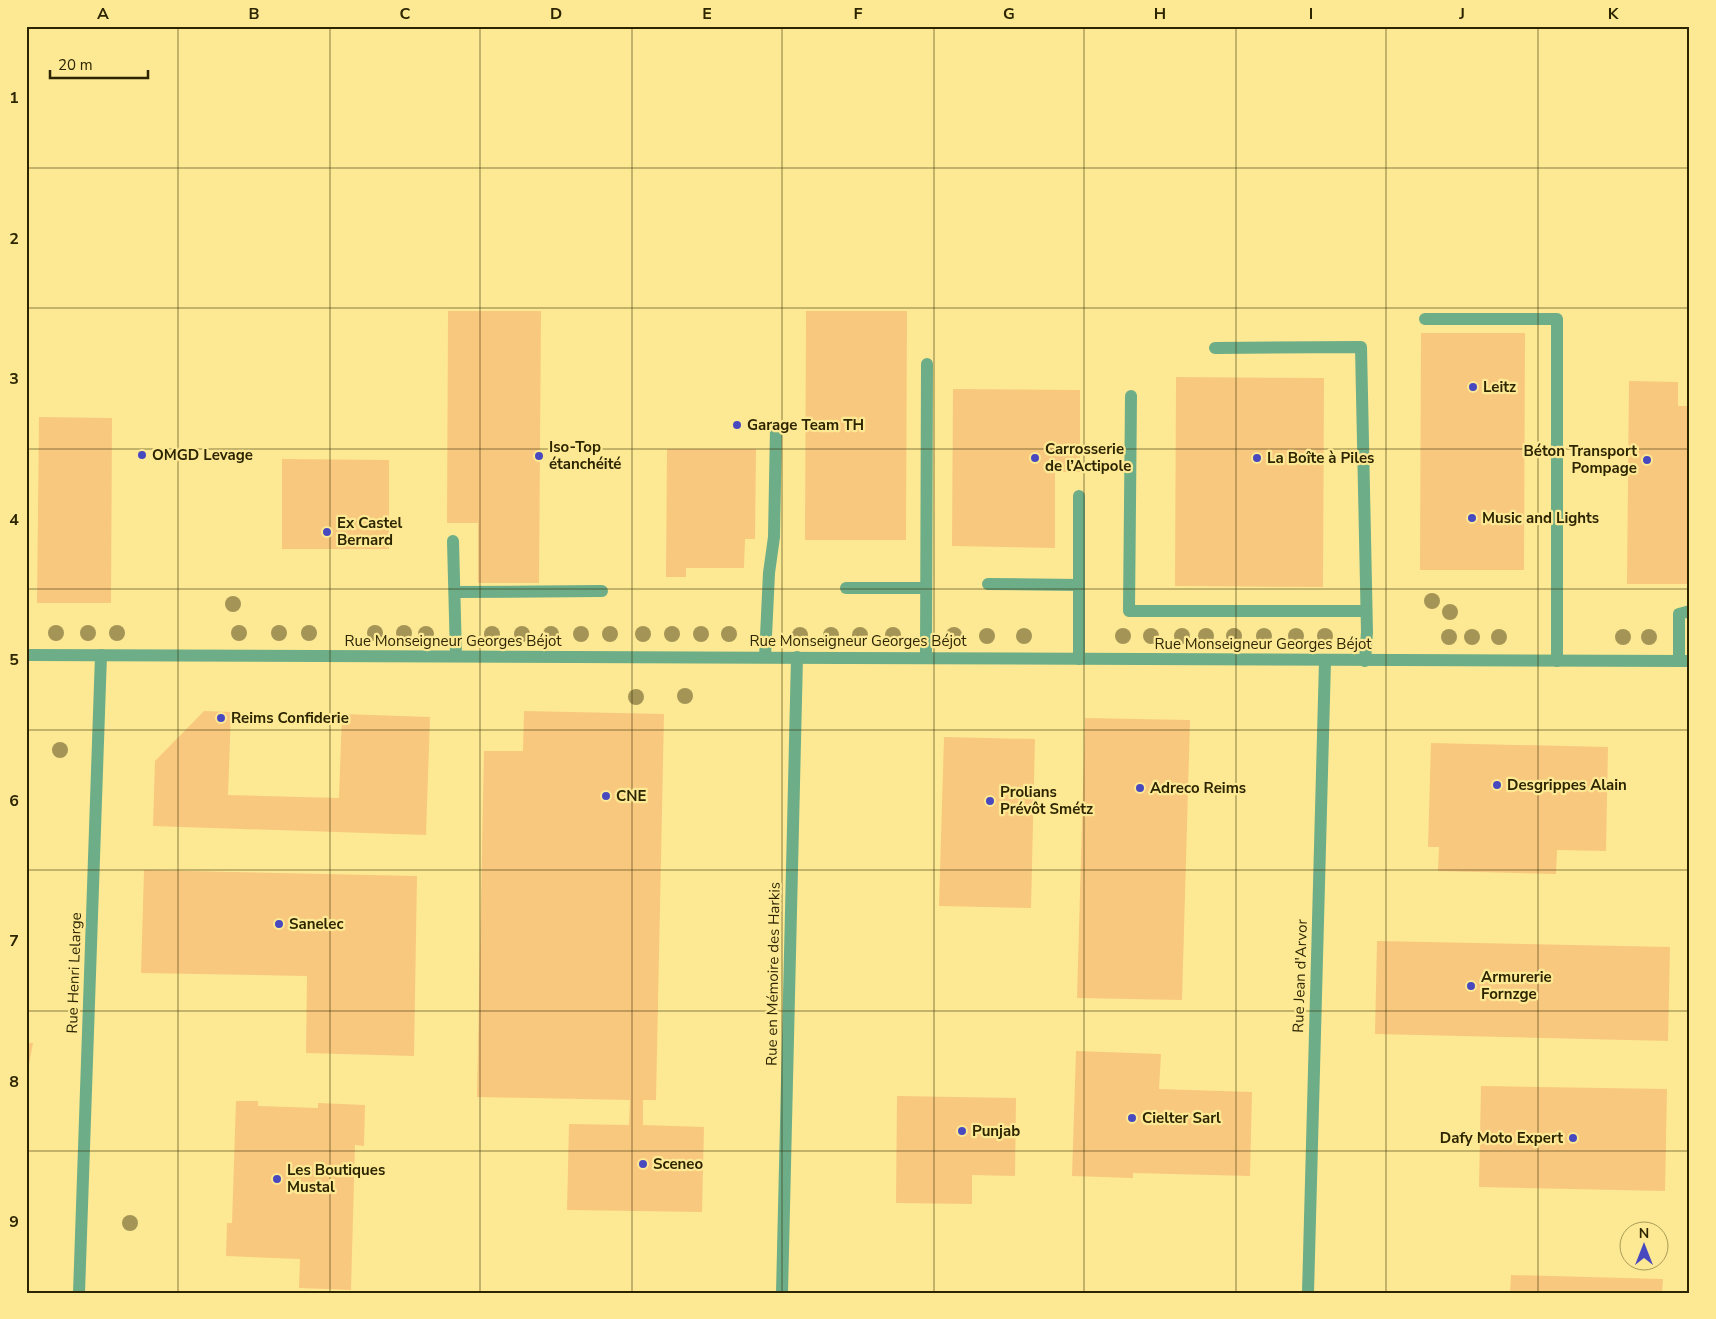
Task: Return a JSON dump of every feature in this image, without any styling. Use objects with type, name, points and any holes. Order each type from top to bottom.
[{"type":"street","points":[[1426,319],[1557,319],[1557,661]]},
{"type":"street","points":[[1215,348],[1361,347],[1366,611],[1365,661]]},
{"type":"street","points":[[926,658],[927,364]]},
{"type":"street","points":[[1132,396],[1129,611],[1366,611]]},
{"type":"street","points":[[764,657],[769,572],[774,537],[776,428]]},
{"type":"street","points":[[1079,496],[1079,659]]},
{"type":"street","points":[[454,541],[456,656]]},
{"type":"street","points":[[988,584],[1079,585]]},
{"type":"street","points":[[846,588],[926,588]]},
{"type":"street","points":[[454,592],[602,591]]},
{"type":"street","points":[[1684,661],[1679,614],[1690,611]]},
{"type":"street","name":"Rue Monseigneur Georges Béjot","points":[[26,655],[348,658],[456,656],[1684,661]]},
{"type":"street","name":"Rue Henri Lelarge","points":[[79,1293],[101,655]]},
{"type":"street","name":"Rue en Mémoire des Harkis","points":[[782,1293],[797,657]]},
{"type":"street","name":"Rue Jean d'Arvor","points":[[1308,1293],[1324,661]]},
{"type":"building","points":[[448,311],[541,311],[539,583],[478,583],[478,523],[447,523]]},
{"type":"building","points":[[806,311],[907,311],[906,540],[805,540]]},
{"type":"building","points":[[1421,333],[1525,333],[1524,570],[1420,570]]},
{"type":"building","points":[[1176,377],[1324,378],[1323,587],[1175,586]]},
{"type":"building","points":[[1629,381],[1678,382],[1678,406],[1690,406],[1690,584],[1627,584]]},
{"type":"building","points":[[953,389],[1080,390],[1080,472],[1055,472],[1055,548],[952,546]]},
{"type":"building","points":[[39,417],[112,418],[111,603],[37,603]]},
{"type":"building","points":[[667,449],[756,449],[755,539],[745,539],[744,568],[686,568],[686,577],[666,577]]},
{"type":"building","points":[[282,459],[389,460],[389,549],[282,549]]},
{"type":"building","points":[[204,711],[231,712],[228,795],[339,798],[342,714],[430,717],[426,835],[153,826],[155,761]]},
{"type":"building","points":[[524,711],[664,714],[656,1100],[643,1100],[643,1125],[704,1127],[702,1212],[567,1210],[569,1124],[629,1125],[630,1100],[477,1097],[484,751],[523,751]]},
{"type":"building","points":[[1085,718],[1190,720],[1182,1000],[1077,998]]},
{"type":"building","points":[[944,737],[1035,739],[1031,908],[939,906]]},
{"type":"building","points":[[1431,743],[1608,747],[1606,851],[1557,850],[1556,874],[1438,871],[1439,847],[1428,847]]},
{"type":"building","name":"Sanelec","points":[[144,870],[417,876],[414,1056],[306,1053],[307,976],[141,973]]},
{"type":"building","points":[[1377,941],[1670,947],[1668,1041],[1375,1034]]},
{"type":"building","points":[[26,1043],[33,1043],[27,1075],[26,1075]]},
{"type":"building","points":[[1076,1051],[1161,1054],[1159,1089],[1252,1092],[1250,1176],[1133,1173],[1133,1178],[1072,1176]]},
{"type":"building","name":"Dafy Moto Expert","points":[[1481,1086],[1667,1089],[1665,1191],[1479,1187]]},
{"type":"building","points":[[897,1096],[1016,1098],[1015,1176],[972,1175],[972,1204],[896,1203]]},
{"type":"building","points":[[236,1101],[258,1101],[258,1106],[318,1108],[318,1103],[365,1105],[364,1146],[355,1145],[351,1290],[299,1288],[300,1259],[226,1256],[227,1223],[232,1223]]},
{"type":"building","points":[[1511,1275],[1663,1279],[1662,1293],[1510,1293]]},
{"type":"place","name":"Leitz","points":[[1473,387]]},
{"type":"place","name":"Garage Team TH","points":[[737,425]]},
{"type":"place","name":"OMGD Levage","points":[[142,455]]},
{"type":"place","name":"Iso-Top étanchéité","points":[[539,456]]},
{"type":"place","name":"Carrosserie de l’Actipole","points":[[1035,458]]},
{"type":"place","name":"La Boîte à Piles","points":[[1257,458]]},
{"type":"place","name":"Béton Transport Pompage","points":[[1647,460]]},
{"type":"place","name":"Music and Lights","points":[[1472,518]]},
{"type":"place","name":"Ex Castel Bernard","points":[[327,532]]},
{"type":"place","name":"Reims Confiderie","points":[[221,718]]},
{"type":"place","name":"Desgrippes Alain","points":[[1497,785]]},
{"type":"place","name":"Adreco Reims","points":[[1140,788]]},
{"type":"place","name":"CNE","points":[[606,796]]},
{"type":"place","name":"Prolians Prévôt Smétz","points":[[990,801]]},
{"type":"place","name":"Sanelec","points":[[279,924]]},
{"type":"place","name":"Armurerie Fornzge","points":[[1471,986]]},
{"type":"place","name":"Cielter Sarl","points":[[1132,1118]]},
{"type":"place","name":"Punjab","points":[[962,1131]]},
{"type":"place","name":"Dafy Moto Expert","points":[[1573,1138]]},
{"type":"place","name":"Sceneo","points":[[643,1164]]},
{"type":"place","name":"Les Boutiques Mustal","points":[[277,1179]]}]
